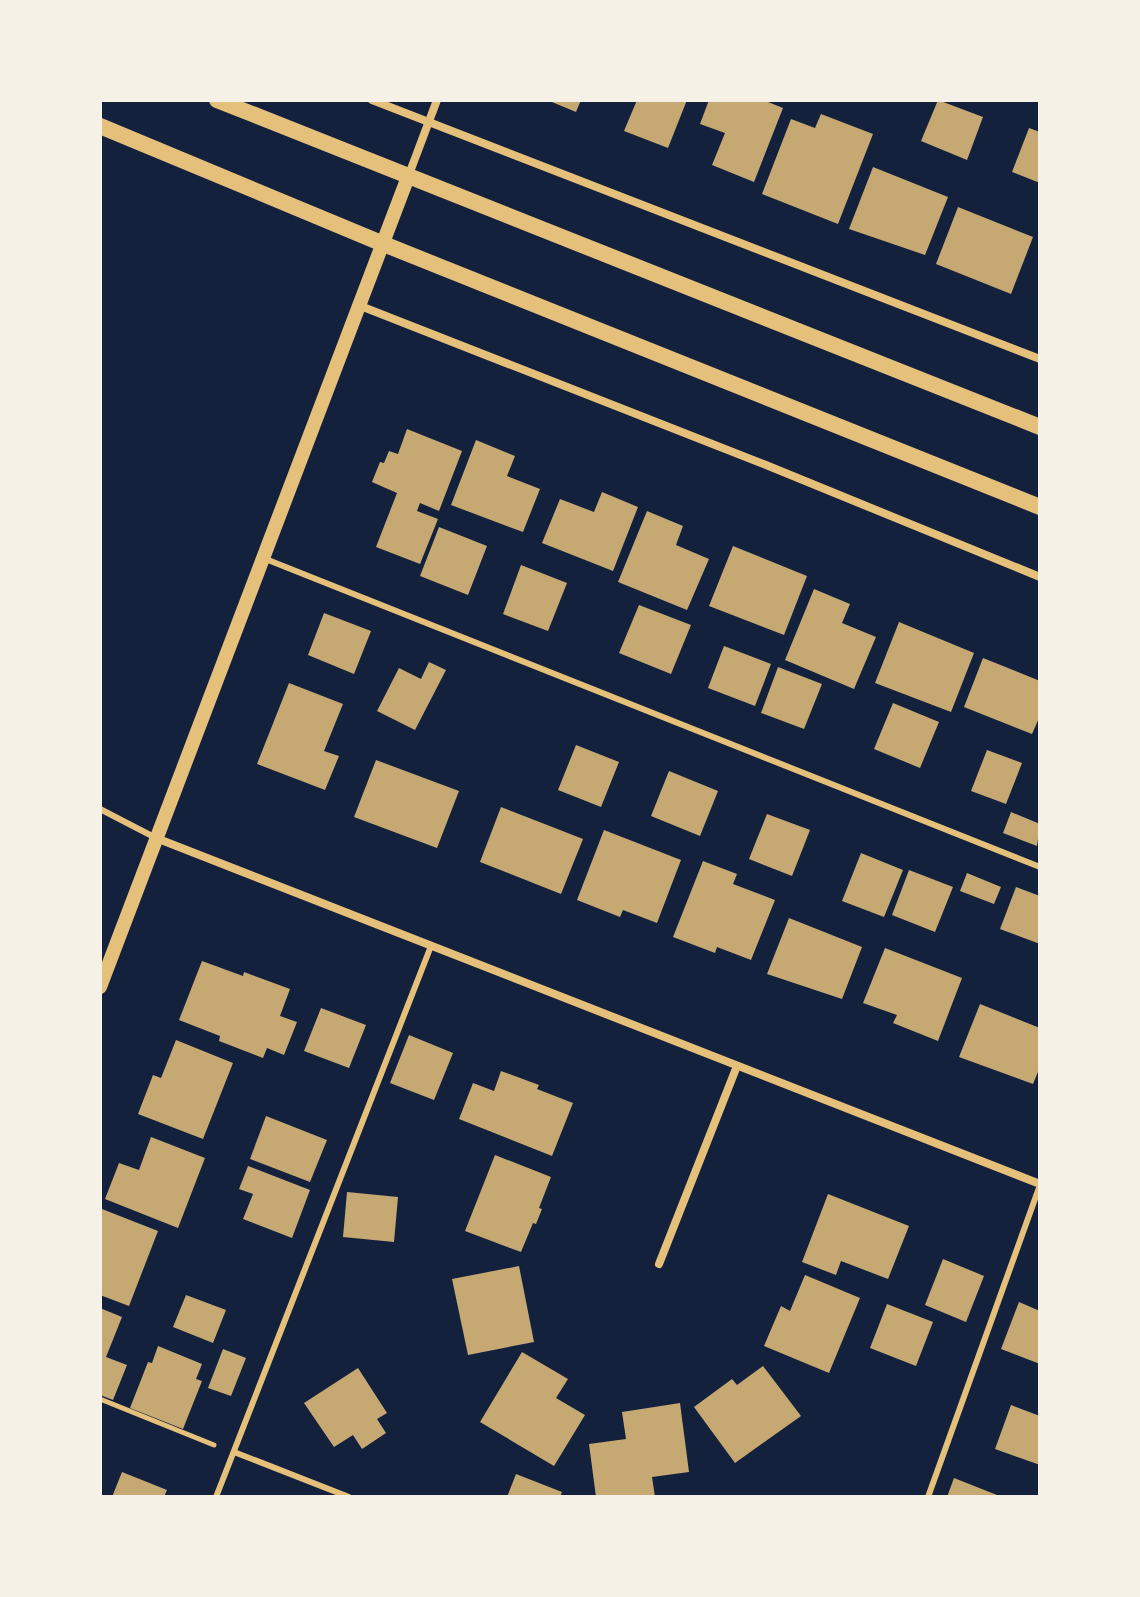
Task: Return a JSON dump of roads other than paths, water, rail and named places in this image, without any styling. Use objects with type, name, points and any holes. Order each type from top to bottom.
[{"type":"main road","points":[[217,100],[1040,427]]},
{"type":"main road","points":[[100,126],[381,243],[1040,507]]},
{"type":"street","points":[[372,100],[1040,359]]},
{"type":"street","points":[[100,987],[437,100]]},
{"type":"street","points":[[358,305],[766,465],[1040,577]]},
{"type":"street","points":[[156,838],[1040,1185]]},
{"type":"street","points":[[659,1264],[737,1066]]},
{"type":"lane","points":[[263,558],[1040,867]]},
{"type":"lane","points":[[100,809],[156,838]]},
{"type":"lane","points":[[216,1497],[431,946]]},
{"type":"lane","points":[[928,1497],[1040,1185]]},
{"type":"lane","points":[[234,1452],[349,1497]]}]
